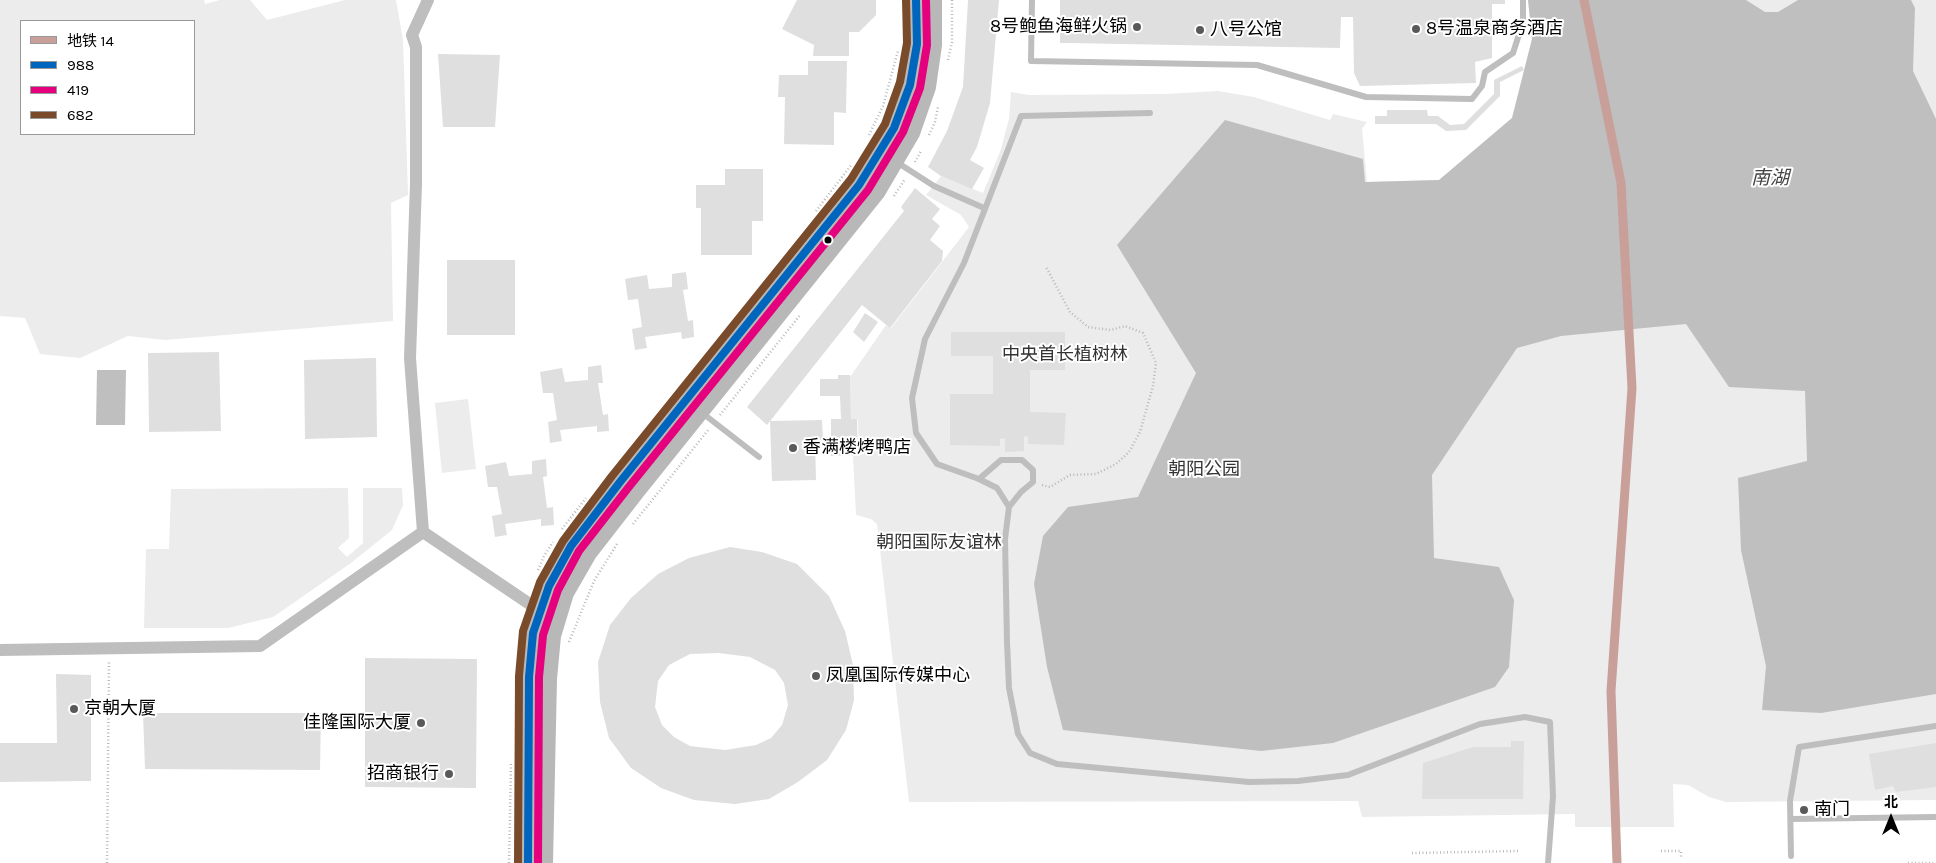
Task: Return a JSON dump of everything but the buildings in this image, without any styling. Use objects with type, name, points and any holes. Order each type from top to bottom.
[{"type":"main road","points":[[528,863],[528,676],[533,633],[548,586],[571,546],[858,185],[894,128],[910,85],[917,44],[916,0]]},
{"type":"main road","points":[[544,863],[548,679],[552,636],[565,593],[588,553],[877,191],[911,133],[928,87],[933,45],[933,0]]},
{"type":"street","points":[[423,532],[410,358],[416,184],[416,47],[412,35],[428,0]]},
{"type":"street","points":[[423,532],[540,611]]},
{"type":"street","points":[[0,650],[260,646],[423,532]]},
{"type":"lane","points":[[1032,0],[1031,61],[1257,65],[1366,97],[1472,99],[1482,86],[1485,72],[1513,53],[1523,22],[1523,0]]},
{"type":"lane","points":[[1009,507],[997,488],[980,479],[937,464],[916,433],[912,398],[925,339],[964,263],[1021,116],[1150,113]]},
{"type":"lane","points":[[894,160],[934,186],[984,208]]},
{"type":"lane","points":[[700,411],[759,457]]},
{"type":"lane","points":[[980,479],[1001,460],[1022,460],[1033,470],[1033,482],[1021,492],[1009,507],[1005,539],[1009,688],[1018,734],[1030,753],[1057,764],[1249,782],[1298,782],[1348,776],[1480,724],[1525,717],[1550,722],[1553,796],[1548,863]]},
{"type":"lane","points":[[1791,856],[1790,801],[1799,747],[1936,726]]},
{"type":"lane","points":[[1791,819],[1936,817]]},
{"type":"path","points":[[1033,482],[1050,487],[1070,475],[1096,474],[1116,464],[1129,452],[1140,432],[1153,386],[1156,363],[1143,333],[1125,326],[1112,330],[1088,327],[1070,312],[1046,267]]},
{"type":"path","points":[[107,863],[109,648]]},
{"type":"path","points":[[1412,852],[1519,851]]},
{"type":"path","points":[[1661,851],[1681,851],[1681,857]]},
{"type":"path","points":[[1908,863],[1936,863]]},
{"type":"green space","points":[[0,0],[204,0],[205,4],[220,0],[250,0],[267,20],[345,0],[396,0],[403,40],[408,195],[391,203],[393,321],[165,340],[128,336],[80,358],[40,354],[25,318],[0,316]]},
{"type":"green space","name":"朝阳公园","points":[[1528,0],[1936,0],[1936,800],[1726,802],[1709,797],[1688,785],[1673,784],[1674,827],[1575,827],[1575,814],[1362,817],[1358,801],[909,802],[877,524],[871,519],[856,515],[853,456],[859,455],[858,420],[851,419],[850,377],[886,325],[891,328],[969,227],[961,215],[926,195],[941,176],[983,193],[1000,152],[1009,119],[1011,92],[1029,95],[1166,94],[1218,91],[1254,97],[1330,120],[1333,114],[1367,122],[1362,129],[1367,182],[1439,180],[1512,118],[1532,39]]},
{"type":"green space","points":[[468,399],[476,469],[442,473],[435,403]]},
{"type":"green space","points":[[348,488],[349,538],[338,548],[347,557],[363,543],[363,488],[402,488],[403,505],[392,530],[351,563],[273,617],[228,628],[144,628],[146,549],[169,549],[171,489]]},
{"type":"water","name":"南湖","points":[[1528,0],[1746,0],[1765,12],[1778,12],[1798,0],[1911,0],[1915,8],[1913,71],[1936,119],[1936,694],[1821,713],[1762,710],[1766,666],[1741,550],[1738,478],[1807,461],[1805,391],[1729,387],[1686,324],[1561,336],[1517,348],[1432,475],[1434,558],[1499,567],[1514,600],[1509,667],[1495,687],[1333,743],[1261,751],[1063,730],[1047,667],[1034,584],[1043,536],[1068,507],[1138,497],[1196,373],[1117,245],[1225,120],[1363,159],[1365,182],[1439,180],[1512,118],[1532,39]]},
{"type":"water","points":[[97,370],[126,370],[125,425],[96,425]]},
{"type":"metro line","name":"14","points":[[1584,0],[1621,183],[1632,388],[1611,691],[1617,863]]},
{"type":"transit line","name":"682","points":[[518,863],[519,676],[523,631],[540,582],[563,541],[612,476],[851,179],[885,124],[900,82],[907,43],[906,0]]},
{"type":"transit line","name":"988","points":[[528,863],[529,677],[533,633],[549,586],[571,546],[620,482],[859,185],[894,128],[910,85],[917,44],[916,0]]},
{"type":"transit line","name":"419","points":[[538,863],[539,677],[543,635],[558,590],[579,551],[868,190],[903,132],[920,88],[927,45],[926,0]]},
{"type":"place","name":"8号鲍鱼海鲜火锅","points":[[1137,27]]},
{"type":"place","name":"8号温泉商务酒店","points":[[1416,29]]},
{"type":"place","name":"八号公馆","points":[[1200,30]]},
{"type":"place","name":"香满楼烤鸭店","points":[[793,448]]},
{"type":"place","name":"凤凰国际传媒中心","points":[[816,676]]},
{"type":"place","name":"京朝大厦","points":[[74,709]]},
{"type":"place","name":"佳隆国际大厦","points":[[421,723]]},
{"type":"place","name":"招商银行","points":[[449,774]]},
{"type":"place","name":"南门","points":[[1804,810]]},
{"type":"park label","name":"中央首长植树林","points":[[1065,355]]},
{"type":"park label","name":"朝阳国际友谊林","points":[[939,543]]}]
